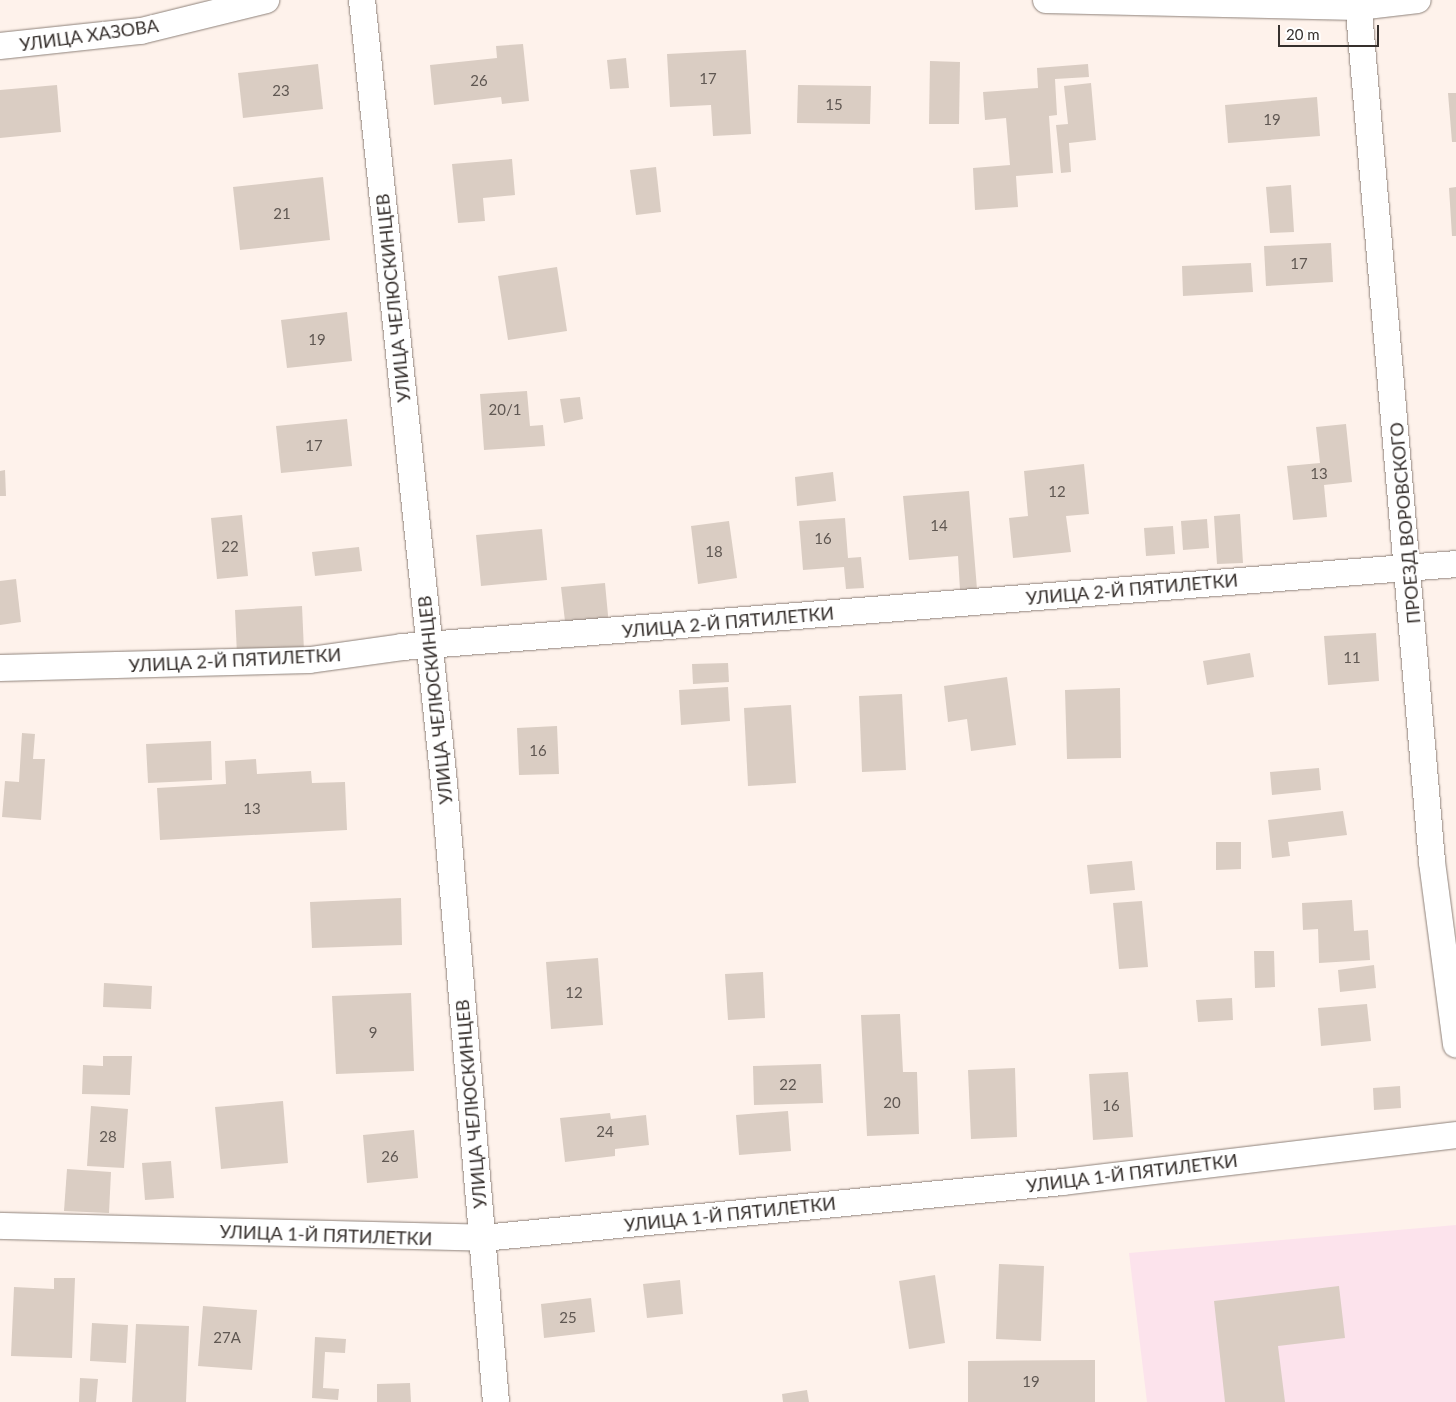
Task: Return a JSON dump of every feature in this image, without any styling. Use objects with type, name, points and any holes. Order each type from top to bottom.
[{"type":"street","name":"УЛИЦА ХАЗОВА","points":[[0,46],[141,31],[266,0]]},
{"type":"street","name":"УЛИЦА ЧЕЛЮСКИНЦЕВ","points":[[362,0],[430,646],[496,1402]]},
{"type":"street","points":[[1046,0],[1358,4],[1418,0]]},
{"type":"street","name":"ПРОЕЗД ВОРОВСКОГО","points":[[1358,4],[1409,567],[1432,862],[1456,1044]]},
{"type":"street","name":"УЛИЦА 2-Й ПЯТИЛЕТКИ","points":[[0,668],[310,660],[430,646],[1456,564]]},
{"type":"street","name":"УЛИЦА 1-Й ПЯТИЛЕТКИ","points":[[0,1226],[483,1238],[1062,1182],[1456,1135]]},
{"type":"shaded area","points":[[1456,1225],[1456,1402],[1147,1402],[1129,1253]]},
{"type":"building","points":[[523,44],[529,101],[502,104],[501,97],[434,105],[430,65],[497,58],[496,46]]},
{"type":"building","points":[[746,50],[751,134],[713,136],[711,105],[670,107],[667,54]]},
{"type":"building","points":[[626,58],[629,88],[610,89],[607,60]]},
{"type":"building","points":[[930,61],[960,62],[959,124],[929,124]]},
{"type":"building","points":[[318,64],[323,109],[243,118],[238,73]]},
{"type":"building","points":[[1088,64],[1089,77],[1055,79],[1057,115],[1049,116],[1053,173],[1016,176],[1018,207],[975,210],[973,168],[1010,165],[1006,118],[985,120],[983,92],[1038,88],[1037,68]]},
{"type":"building","points":[[1091,83],[1096,140],[1069,143],[1071,172],[1061,173],[1056,125],[1068,124],[1064,86]]},
{"type":"building","points":[[57,85],[61,132],[0,138],[0,90]]},
{"type":"building","points":[[798,85],[871,86],[870,124],[797,123]]},
{"type":"building","points":[[1448,93],[1456,93],[1456,142],[1452,142]]},
{"type":"building","points":[[1317,97],[1320,136],[1228,143],[1225,105]]},
{"type":"building","points":[[512,159],[515,195],[483,198],[485,221],[458,223],[452,164]]},
{"type":"building","points":[[656,167],[661,212],[636,215],[630,170]]},
{"type":"building","points":[[323,177],[330,240],[240,250],[233,187]]},
{"type":"building","points":[[1291,185],[1294,232],[1270,233],[1266,187]]},
{"type":"building","points":[[1456,187],[1456,236],[1452,236],[1449,188]]},
{"type":"building","points":[[1331,243],[1333,282],[1266,286],[1264,246]]},
{"type":"building","points":[[1251,263],[1253,292],[1183,296],[1182,266]]},
{"type":"building","points":[[557,267],[567,331],[508,340],[498,276]]},
{"type":"building","points":[[347,312],[352,361],[287,368],[281,320]]},
{"type":"building","points":[[527,391],[530,426],[543,425],[545,446],[484,450],[480,394]]},
{"type":"building","points":[[580,397],[583,419],[564,423],[560,399]]},
{"type":"building","points":[[347,419],[352,466],[281,473],[276,426]]},
{"type":"building","points":[[1346,424],[1352,482],[1324,485],[1327,517],[1293,520],[1287,466],[1320,463],[1316,427]]},
{"type":"building","points":[[1084,464],[1089,514],[1066,516],[1071,552],[1013,558],[1009,518],[1028,516],[1024,471]]},
{"type":"building","points":[[5,470],[6,496],[0,496],[0,471]]},
{"type":"building","points":[[833,472],[836,501],[797,506],[795,477]]},
{"type":"building","points":[[969,491],[977,589],[960,590],[958,556],[909,560],[903,496]]},
{"type":"building","points":[[1240,514],[1243,563],[1217,564],[1214,516]]},
{"type":"building","points":[[242,515],[248,576],[217,579],[211,518]]},
{"type":"building","points":[[845,518],[848,558],[861,557],[864,588],[846,589],[844,567],[803,570],[799,521]]},
{"type":"building","points":[[1207,519],[1209,548],[1183,550],[1181,521]]},
{"type":"building","points":[[729,521],[737,578],[698,584],[691,526]]},
{"type":"building","points":[[1173,526],[1175,554],[1146,556],[1144,528]]},
{"type":"building","points":[[542,529],[547,580],[481,586],[476,535]]},
{"type":"building","points":[[359,547],[362,571],[315,576],[312,552]]},
{"type":"building","points":[[16,579],[21,622],[0,625],[0,581]]},
{"type":"building","points":[[605,583],[609,626],[566,630],[561,587]]},
{"type":"building","points":[[302,606],[304,651],[237,655],[235,610]]},
{"type":"building","points":[[1376,633],[1379,681],[1328,685],[1324,636]]},
{"type":"building","points":[[1250,653],[1254,677],[1207,685],[1203,661]]},
{"type":"building","points":[[728,663],[729,682],[693,684],[692,664]]},
{"type":"building","points":[[1007,677],[1016,745],[971,751],[967,719],[948,722],[944,686]]},
{"type":"building","points":[[728,687],[730,721],[681,725],[679,690]]},
{"type":"building","points":[[1120,688],[1121,758],[1067,759],[1065,690]]},
{"type":"building","points":[[902,694],[906,770],[862,772],[859,696]]},
{"type":"building","points":[[791,705],[796,783],[748,786],[744,708]]},
{"type":"building","points":[[557,726],[559,774],[519,775],[517,728]]},
{"type":"building","points":[[22,733],[35,734],[33,759],[45,759],[41,820],[2,817],[5,781],[19,782]]},
{"type":"building","points":[[211,741],[212,780],[148,783],[146,744]]},
{"type":"building","points":[[256,759],[257,774],[311,771],[312,783],[345,782],[347,830],[160,840],[157,788],[226,784],[225,761]]},
{"type":"building","points":[[1319,768],[1321,790],[1272,795],[1270,772]]},
{"type":"building","points":[[1343,811],[1347,835],[1288,842],[1290,856],[1272,858],[1268,820]]},
{"type":"building","points":[[1216,842],[1241,842],[1241,869],[1216,870]]},
{"type":"building","points":[[1132,861],[1135,890],[1090,894],[1087,865]]},
{"type":"building","points":[[401,898],[402,945],[312,948],[310,902]]},
{"type":"building","points":[[1352,900],[1354,931],[1368,930],[1370,960],[1319,963],[1318,929],[1303,930],[1302,903]]},
{"type":"building","points":[[1142,901],[1148,967],[1119,969],[1113,903]]},
{"type":"building","points":[[1254,951],[1274,951],[1275,987],[1255,988]]},
{"type":"building","points":[[598,958],[603,1025],[551,1029],[546,962]]},
{"type":"building","points":[[1374,965],[1376,988],[1340,992],[1338,970]]},
{"type":"building","points":[[763,972],[765,1018],[728,1020],[725,974]]},
{"type":"building","points":[[104,983],[152,986],[151,1009],[103,1007]]},
{"type":"building","points":[[411,993],[414,1071],[336,1074],[332,996]]},
{"type":"building","points":[[1232,998],[1233,1020],[1198,1022],[1196,1000]]},
{"type":"building","points":[[1367,1004],[1371,1041],[1321,1046],[1318,1008]]},
{"type":"building","points":[[900,1014],[903,1072],[917,1072],[919,1134],[867,1136],[861,1015]]},
{"type":"building","points":[[103,1056],[132,1056],[130,1095],[82,1094],[83,1065],[103,1066]]},
{"type":"building","points":[[821,1064],[823,1103],[754,1105],[753,1066]]},
{"type":"building","points":[[1015,1068],[1017,1137],[971,1139],[968,1070]]},
{"type":"building","points":[[1128,1072],[1133,1137],[1093,1140],[1089,1074]]},
{"type":"building","points":[[1400,1086],[1401,1108],[1374,1110],[1373,1088]]},
{"type":"building","points":[[283,1101],[288,1163],[221,1169],[215,1107]]},
{"type":"building","points":[[91,1106],[128,1109],[124,1168],[87,1166]]},
{"type":"building","points":[[788,1111],[791,1151],[739,1155],[736,1115]]},
{"type":"building","points":[[610,1113],[611,1119],[646,1115],[649,1145],[615,1149],[615,1156],[565,1162],[560,1118]]},
{"type":"building","points":[[414,1130],[418,1178],[367,1183],[363,1135]]},
{"type":"building","points":[[171,1161],[174,1198],[145,1200],[142,1163]]},
{"type":"building","points":[[67,1169],[111,1172],[109,1213],[64,1211]]},
{"type":"building","points":[[999,1264],[1044,1266],[1041,1341],[996,1339]]},
{"type":"building","points":[[935,1275],[945,1343],[909,1349],[899,1281]]},
{"type":"building","points":[[54,1278],[75,1278],[72,1358],[11,1356],[14,1287],[54,1289]]},
{"type":"building","points":[[680,1280],[683,1314],[647,1318],[643,1284]]},
{"type":"building","points":[[1339,1286],[1345,1338],[1278,1346],[1285,1402],[1225,1402],[1214,1301]]},
{"type":"building","points":[[591,1298],[595,1332],[544,1338],[541,1304]]},
{"type":"building","points":[[203,1306],[257,1310],[252,1370],[198,1366]]},
{"type":"building","points":[[92,1323],[128,1325],[126,1363],[90,1361]]},
{"type":"building","points":[[136,1324],[189,1326],[186,1402],[132,1402]]},
{"type":"building","points":[[315,1337],[346,1339],[345,1353],[325,1352],[323,1388],[339,1389],[338,1400],[312,1398]]},
{"type":"building","points":[[1095,1360],[1095,1402],[968,1402],[968,1361]]},
{"type":"building","points":[[80,1378],[98,1379],[96,1402],[79,1402]]},
{"type":"building","points":[[410,1383],[411,1402],[377,1402],[377,1384]]},
{"type":"building","points":[[807,1390],[809,1402],[783,1402],[782,1394]]}]
